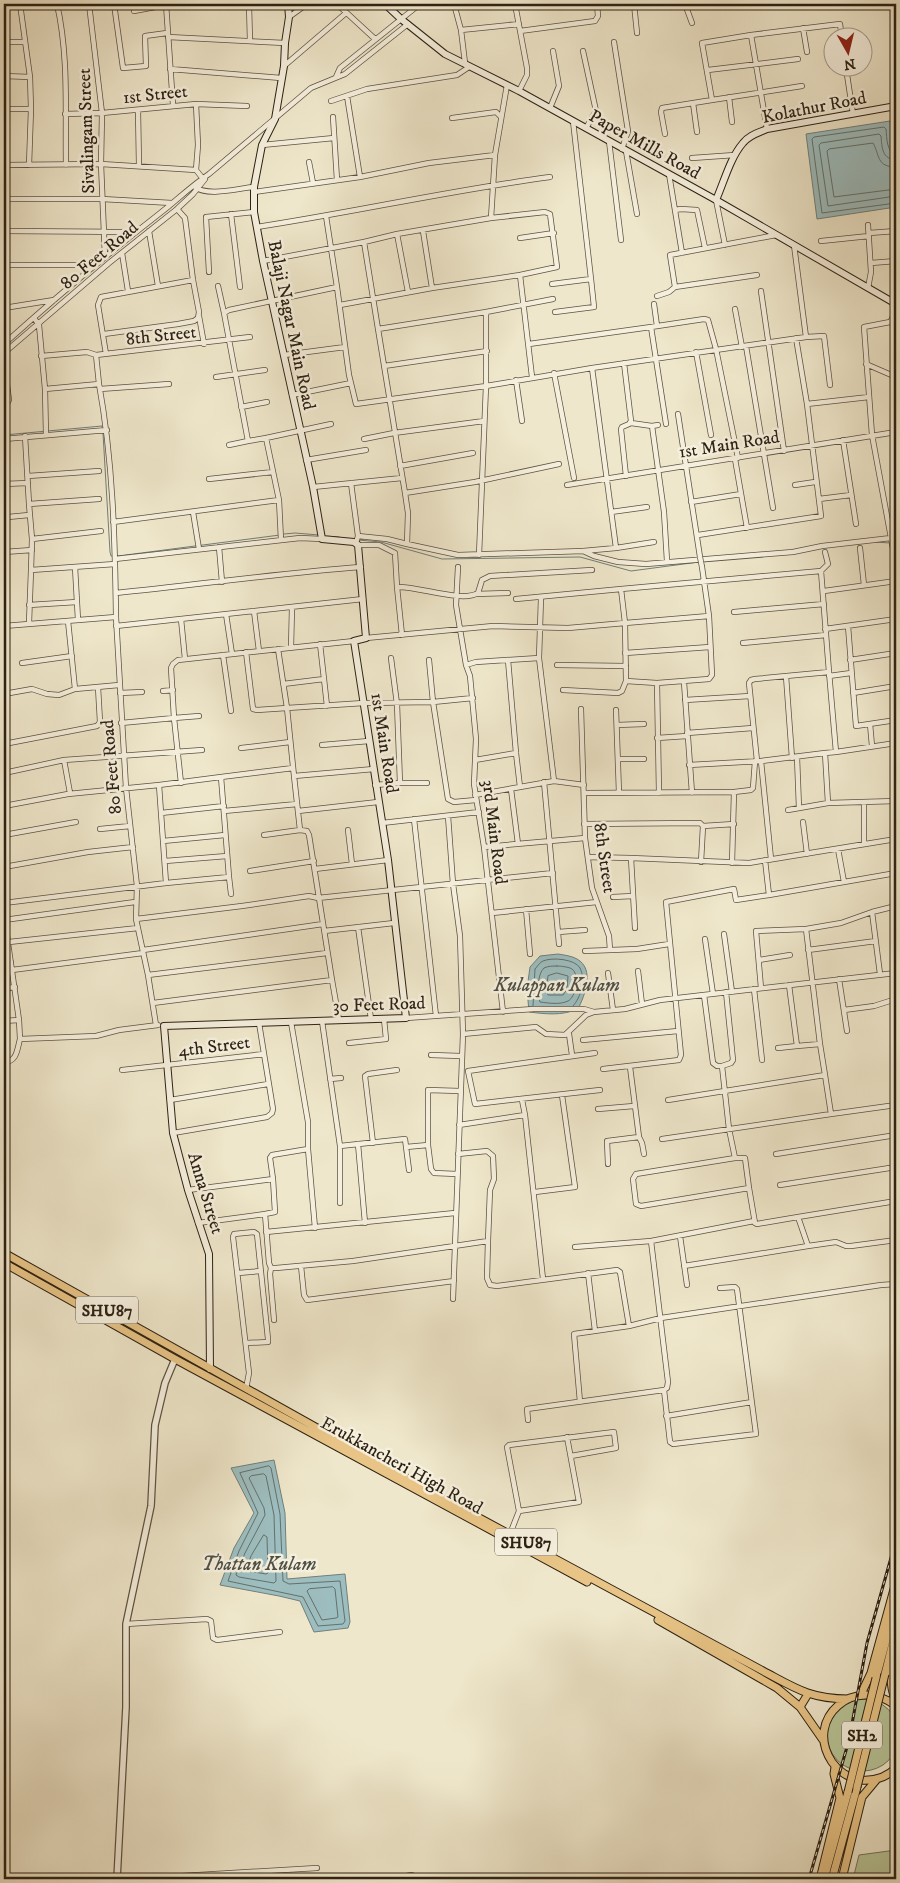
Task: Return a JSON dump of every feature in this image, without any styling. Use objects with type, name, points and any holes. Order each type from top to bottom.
[{"type":"main road","name":"Balaji Nagar Main Road","points":[[288,4],[289,17],[284,66],[275,119],[262,145],[254,189],[254,212],[271,301],[322,536]]},
{"type":"main road","name":"Paper Mills Road","points":[[385,4],[445,54],[519,91],[716,200],[896,305]]},
{"type":"main road","name":"Kolathur Road","points":[[716,200],[735,155],[743,142],[751,136],[767,129],[896,106]]},
{"type":"main road","points":[[322,536],[357,540],[366,638],[354,641]]},
{"type":"main road","name":"1st Main Road","points":[[354,641],[388,860],[390,891],[406,1018]]},
{"type":"main road","name":"30 Feet Road","points":[[164,1026],[406,1018]]},
{"type":"main road","name":"Anna Street","points":[[164,1026],[173,1133],[188,1190],[209,1254],[210,1369]]},
{"type":"main road","name":"SHU87","points":[[4,1253],[510,1534],[808,1694],[830,1699],[848,1699]]},
{"type":"main road","name":"Erukkancheri High Road","points":[[4,1263],[175,1359],[652,1616],[777,1688],[800,1706],[823,1740]]},
{"type":"main road","points":[[896,1582],[877,1654],[861,1694],[875,1695],[888,1699],[896,1706]]},
{"type":"main road","name":"SH2","points":[[824,1879],[896,1603]]},
{"type":"main road","name":"SH2","points":[[832,1879],[896,1630]]},
{"type":"main road","points":[[896,1651],[890,1679],[896,1702]]},
{"type":"main road","points":[[800,1706],[808,1694]]},
{"type":"main road","name":"SHU87","points":[[835,1767],[827,1755],[823,1740],[824,1728],[829,1716],[837,1706],[861,1694]]},
{"type":"main road","points":[[820,1879],[840,1798],[834,1774],[835,1767],[855,1779],[878,1779]]},
{"type":"main road","points":[[842,1879],[862,1797],[878,1779],[895,1770]]},
{"type":"street","points":[[20,4],[30,77],[29,165]]},
{"type":"street","points":[[57,4],[66,64],[66,165]]},
{"type":"street","name":"Sivalingam Street","points":[[89,4],[102,113],[101,164],[105,258]]},
{"type":"street","points":[[114,4],[123,68],[146,66],[145,36],[168,35],[285,43]]},
{"type":"street","points":[[195,4],[249,5],[250,41]]},
{"type":"street","points":[[289,17],[307,4]]},
{"type":"street","points":[[338,4],[375,39]]},
{"type":"street","name":"80 Feet Road","points":[[4,344],[95,265],[195,187],[312,88],[336,77],[340,68],[420,4]]},
{"type":"street","points":[[331,101],[379,86],[457,75],[467,65],[454,4]]},
{"type":"street","points":[[515,4],[527,75],[519,91]]},
{"type":"street","points":[[520,31],[595,21],[598,16],[598,4]]},
{"type":"street","points":[[634,4],[637,33]]},
{"type":"street","points":[[685,4],[692,23]]},
{"type":"street","points":[[134,11],[166,5],[172,105]]},
{"type":"street","points":[[284,66],[346,13]]},
{"type":"street","points":[[336,77],[345,74],[408,24]]},
{"type":"street","points":[[461,30],[519,24]]},
{"type":"street","points":[[712,100],[702,43],[803,28],[840,24],[841,28]]},
{"type":"street","points":[[803,28],[807,52]]},
{"type":"street","points":[[751,35],[767,129]]},
{"type":"street","points":[[4,42],[25,42]]},
{"type":"street","points":[[614,42],[628,131],[624,150],[637,214]]},
{"type":"street","points":[[550,108],[559,86],[553,51]]},
{"type":"street","points":[[583,51],[596,108],[586,128]]},
{"type":"street","points":[[708,70],[798,59]]},
{"type":"street","points":[[170,70],[281,78]]},
{"type":"street","points":[[4,76],[30,77]]},
{"type":"street","points":[[848,78],[853,114]]},
{"type":"street","points":[[491,218],[495,154],[507,85]]},
{"type":"street","points":[[665,134],[661,109],[664,107],[802,86]]},
{"type":"street","points":[[348,96],[360,177]]},
{"type":"street","points":[[729,97],[732,122]]},
{"type":"street","points":[[693,103],[697,132]]},
{"type":"street","points":[[196,104],[198,144],[196,170]]},
{"type":"street","name":"1st Street","points":[[65,114],[138,110],[172,105],[247,106]]},
{"type":"street","points":[[4,109],[31,109]]},
{"type":"street","points":[[138,110],[139,166]]},
{"type":"street","points":[[452,118],[496,112],[501,117]]},
{"type":"street","points":[[333,117],[337,180]]},
{"type":"street","points":[[555,312],[594,307],[573,121]]},
{"type":"street","points":[[262,145],[334,138]]},
{"type":"street","points":[[609,141],[621,240]]},
{"type":"street","points":[[195,187],[209,192],[312,183],[360,177],[429,163],[495,154]]},
{"type":"street","points":[[692,158],[735,155]]},
{"type":"street","points":[[309,162],[312,183]]},
{"type":"street","points":[[4,165],[101,164],[139,166],[196,170],[204,179]]},
{"type":"street","points":[[669,174],[682,253]]},
{"type":"street","points":[[257,228],[494,185],[550,177]]},
{"type":"street","name":"80 Feet Road","points":[[4,353],[149,230],[177,209],[195,187]]},
{"type":"street","points":[[4,199],[102,199],[172,204]]},
{"type":"street","points":[[716,200],[726,245]]},
{"type":"street","points":[[675,210],[681,208],[697,210],[705,248]]},
{"type":"street","points":[[177,209],[185,218],[204,344]]},
{"type":"street","points":[[209,272],[206,217],[254,212]]},
{"type":"street","points":[[263,261],[397,234],[491,218],[546,212],[550,214],[557,267],[340,305]]},
{"type":"street","points":[[231,214],[240,287]]},
{"type":"street","points":[[326,216],[345,347],[356,404],[486,386],[532,377],[716,349],[824,336],[830,385]]},
{"type":"street","points":[[868,225],[871,263],[871,280],[868,288]]},
{"type":"street","points":[[149,230],[158,286]]},
{"type":"street","points":[[4,231],[136,232]]},
{"type":"street","points":[[423,231],[432,288]]},
{"type":"street","points":[[821,242],[896,231]]},
{"type":"street","points":[[520,238],[554,233]]},
{"type":"street","points":[[397,234],[408,292]]},
{"type":"street","points":[[675,287],[670,255],[776,235]]},
{"type":"street","points":[[364,242],[408,513],[407,544]]},
{"type":"street","points":[[794,246],[806,337]]},
{"type":"street","points":[[122,253],[128,291]]},
{"type":"street","points":[[871,263],[896,261]]},
{"type":"street","points":[[55,300],[4,308],[5,265],[95,265]]},
{"type":"street","points":[[520,274],[532,377]]},
{"type":"street","points":[[657,296],[669,292],[675,287],[757,274]]},
{"type":"street","points":[[552,284],[591,279]]},
{"type":"street","points":[[106,354],[98,300],[105,295],[193,280]]},
{"type":"street","points":[[218,286],[248,441]]},
{"type":"street","points":[[224,313],[229,310],[336,287]]},
{"type":"street","points":[[761,291],[767,343],[784,450]]},
{"type":"street","points":[[378,329],[553,299]]},
{"type":"street","points":[[654,304],[657,326]]},
{"type":"street","points":[[896,305],[892,320],[896,352]]},
{"type":"street","points":[[735,308],[766,454],[774,508]]},
{"type":"street","points":[[479,555],[486,386],[486,312]]},
{"type":"street","points":[[104,334],[194,321],[199,315]]},
{"type":"street","points":[[34,318],[39,325],[45,389],[46,431]]},
{"type":"street","points":[[529,344],[704,319],[708,320],[716,349],[736,459],[746,528]]},
{"type":"street","points":[[892,320],[864,327],[872,435],[896,565]]},
{"type":"street","points":[[651,327],[666,424]]},
{"type":"street","name":"8th Street","points":[[41,356],[87,352],[96,355],[250,338]]},
{"type":"street","points":[[698,535],[818,517],[821,514],[807,404],[796,338]]},
{"type":"street","points":[[284,355],[345,347]]},
{"type":"street","points":[[384,366],[486,351]]},
{"type":"street","points":[[696,352],[711,435]]},
{"type":"street","name":"80 Feet Road","points":[[96,355],[106,430],[113,522],[121,724],[137,886],[136,918],[156,1025]]},
{"type":"street","points":[[4,362],[9,400],[4,404]]},
{"type":"street","points":[[624,363],[630,423]]},
{"type":"street","points":[[866,364],[896,377]]},
{"type":"street","points":[[592,368],[616,548]]},
{"type":"street","points":[[216,377],[265,370]]},
{"type":"street","points":[[554,374],[574,478]]},
{"type":"street","points":[[516,380],[522,422]]},
{"type":"street","points":[[292,394],[351,383]]},
{"type":"street","points":[[45,389],[169,384]]},
{"type":"street","points":[[807,404],[869,397]]},
{"type":"street","points":[[241,406],[267,402]]},
{"type":"street","points":[[626,681],[656,683],[707,680],[711,678],[709,616],[705,583],[678,414]]},
{"type":"street","points":[[364,439],[484,421]]},
{"type":"street","points":[[626,476],[621,429],[630,423],[658,425]]},
{"type":"street","points":[[229,445],[331,424]]},
{"type":"street","points":[[652,426],[660,470],[667,561]]},
{"type":"street","points":[[4,439],[46,431],[106,430]]},
{"type":"street","name":"1st Main Road","points":[[567,485],[896,432]]},
{"type":"street","points":[[25,436],[32,538],[29,623]]},
{"type":"street","points":[[266,438],[279,500],[281,537]]},
{"type":"street","points":[[843,440],[856,524]]},
{"type":"street","points":[[306,460],[366,450]]},
{"type":"street","points":[[400,466],[473,453]]},
{"type":"street","points":[[405,493],[483,480],[559,464]]},
{"type":"street","points":[[28,476],[99,472]]},
{"type":"street","points":[[209,479],[273,472]]},
{"type":"street","points":[[312,487],[402,478]]},
{"type":"street","points":[[795,485],[816,482]]},
{"type":"street","points":[[4,484],[28,483]]},
{"type":"street","points":[[351,483],[357,540]]},
{"type":"street","points":[[691,502],[741,494]]},
{"type":"street","points":[[819,499],[851,495]]},
{"type":"street","points":[[29,504],[99,499]]},
{"type":"street","points":[[113,522],[279,500]]},
{"type":"street","points":[[611,512],[647,507]]},
{"type":"street","points":[[193,512],[198,547]]},
{"type":"street","points":[[8,517],[29,515]]},
{"type":"street","points":[[32,538],[101,531]]},
{"type":"street","points":[[31,570],[75,566],[198,547],[219,547],[281,537],[322,536]]},
{"type":"street","points":[[357,540],[387,539],[458,555],[583,551],[654,542]]},
{"type":"street","points":[[357,540],[378,545],[395,553],[402,635]]},
{"type":"street","points":[[583,551],[618,562],[646,564],[793,552],[857,542],[892,541]]},
{"type":"street","points":[[219,547],[222,582]]},
{"type":"street","points":[[860,548],[864,586]]},
{"type":"street","points":[[4,552],[32,550]]},
{"type":"street","points":[[516,599],[821,571],[828,564],[826,552]]},
{"type":"street","points":[[75,566],[78,620]]},
{"type":"street","points":[[116,593],[305,571],[360,567]]},
{"type":"street","name":"3rd Main Road","points":[[458,567],[456,596],[459,628],[473,698],[476,739],[474,784],[484,847],[503,1012]]},
{"type":"street","points":[[476,594],[482,580],[490,576],[592,570]]},
{"type":"street","points":[[821,571],[836,752]]},
{"type":"street","points":[[824,591],[896,581]]},
{"type":"street","points":[[397,587],[414,587],[456,596],[508,593]]},
{"type":"street","points":[[563,690],[618,693],[622,691],[626,681],[626,666],[625,623],[621,590]]},
{"type":"street","points":[[541,598],[539,658],[554,781]]},
{"type":"street","points":[[116,626],[363,599]]},
{"type":"street","points":[[29,606],[77,602]]},
{"type":"street","points":[[734,612],[824,604]]},
{"type":"street","points":[[291,648],[292,607]]},
{"type":"street","points":[[254,611],[259,651]]},
{"type":"street","points":[[226,614],[232,654]]},
{"type":"street","points":[[366,638],[459,628],[494,626],[568,628],[709,616]]},
{"type":"street","points":[[4,626],[116,617]]},
{"type":"street","points":[[181,619],[185,659]]},
{"type":"street","points":[[825,629],[896,619]]},
{"type":"street","points":[[68,621],[75,689]]},
{"type":"street","points":[[848,626],[856,726],[896,720]]},
{"type":"street","points":[[743,643],[826,635]]},
{"type":"street","points":[[181,783],[174,718],[173,664],[178,660],[185,659],[354,641]]},
{"type":"street","points":[[320,644],[327,706]]},
{"type":"street","points":[[625,653],[710,647]]},
{"type":"street","points":[[278,649],[287,708],[300,830]]},
{"type":"street","points":[[246,652],[253,708],[257,710],[364,703],[397,704],[473,698]]},
{"type":"street","points":[[850,660],[896,654]]},
{"type":"street","points":[[223,655],[231,711]]},
{"type":"street","points":[[22,663],[72,656]]},
{"type":"street","points":[[392,658],[397,704],[400,783]]},
{"type":"street","points":[[466,665],[476,662],[539,658]]},
{"type":"street","points":[[430,660],[433,702],[448,799],[454,802],[544,782],[554,781],[584,785]]},
{"type":"street","points":[[508,660],[520,787]]},
{"type":"street","points":[[557,665],[626,666]]},
{"type":"street","points":[[771,859],[749,684],[751,680],[786,676],[851,673]]},
{"type":"street","points":[[786,676],[799,808]]},
{"type":"street","points":[[284,684],[324,679]]},
{"type":"street","points":[[684,682],[692,793]]},
{"type":"street","points":[[656,683],[659,793]]},
{"type":"street","points":[[4,694],[32,689],[47,694],[59,695],[75,689],[119,685]]},
{"type":"street","points":[[853,692],[896,686]]},
{"type":"street","points":[[4,744],[97,726],[100,722],[98,687]]},
{"type":"street","points":[[164,691],[173,690]]},
{"type":"street","points":[[120,694],[142,692]]},
{"type":"street","points":[[685,700],[750,696]]},
{"type":"street","name":"8th Street","points":[[581,709],[585,793],[584,824],[592,888],[608,936],[610,950]]},
{"type":"street","points":[[616,710],[619,792]]},
{"type":"street","points":[[121,724],[199,716]]},
{"type":"street","points":[[617,725],[644,724]]},
{"type":"street","points":[[870,724],[872,746]]},
{"type":"street","points":[[657,738],[754,728]]},
{"type":"street","points":[[322,746],[369,741]]},
{"type":"street","points":[[241,748],[290,742]]},
{"type":"street","points":[[690,765],[758,761],[896,743]]},
{"type":"street","points":[[4,772],[64,760],[202,750]]},
{"type":"street","points":[[475,760],[516,753]]},
{"type":"street","points":[[825,753],[828,803]]},
{"type":"street","points":[[618,759],[644,759]]},
{"type":"street","points":[[64,760],[70,794]]},
{"type":"street","points":[[585,793],[750,791],[754,788],[758,761]]},
{"type":"street","points":[[4,806],[70,794],[181,783],[293,768]]},
{"type":"street","points":[[294,776],[374,768]]},
{"type":"street","points":[[221,777],[231,894]]},
{"type":"street","points":[[544,782],[559,944]]},
{"type":"street","points":[[375,785],[426,783]]},
{"type":"street","points":[[159,785],[166,883]]},
{"type":"street","points":[[511,788],[518,844]]},
{"type":"street","points":[[732,863],[734,792]]},
{"type":"street","points":[[788,810],[828,803],[896,801]]},
{"type":"street","points":[[298,811],[378,802]]},
{"type":"street","points":[[864,802],[864,844]]},
{"type":"street","points":[[160,813],[297,804]]},
{"type":"street","points":[[382,823],[479,812]]},
{"type":"street","points":[[448,816],[453,884],[460,936],[463,1034],[455,1213],[454,1299]]},
{"type":"street","points":[[414,819],[436,1016]]},
{"type":"street","points":[[4,835],[76,822]]},
{"type":"street","points":[[802,822],[807,854]]},
{"type":"street","points":[[584,824],[700,823],[702,826],[734,824]]},
{"type":"street","points":[[100,829],[130,826]]},
{"type":"street","points":[[701,862],[702,826]]},
{"type":"street","points":[[264,835],[300,830],[307,832],[309,835],[339,1020]]},
{"type":"street","points":[[348,830],[352,864]]},
{"type":"street","points":[[163,841],[226,836]]},
{"type":"street","points":[[484,847],[586,838]]},
{"type":"street","points":[[588,857],[659,858],[701,862],[749,863],[896,839]]},
{"type":"street","points":[[4,867],[88,852],[132,847]]},
{"type":"street","points":[[838,849],[844,882]]},
{"type":"street","points":[[165,861],[227,856]]},
{"type":"street","points":[[631,858],[635,928]]},
{"type":"street","points":[[315,869],[388,860]]},
{"type":"street","points":[[765,860],[769,895]]},
{"type":"street","points":[[250,871],[314,861]]},
{"type":"street","points":[[136,918],[309,896],[318,898],[553,873]]},
{"type":"street","points":[[603,1070],[679,1060],[681,1055],[666,902],[734,889],[736,900],[896,873]]},
{"type":"street","points":[[4,904],[137,886],[229,877]]},
{"type":"street","points":[[613,897],[633,896]]},
{"type":"street","points":[[4,1062],[10,1062],[14,1059],[20,1039],[15,987],[4,918],[135,902]]},
{"type":"street","points":[[492,913],[597,902]]},
{"type":"street","points":[[761,988],[756,931],[806,929],[841,923],[896,906]]},
{"type":"street","points":[[526,909],[530,954]]},
{"type":"street","points":[[872,912],[880,974]]},
{"type":"street","points":[[324,931],[394,923]]},
{"type":"street","points":[[12,970],[323,924]]},
{"type":"street","points":[[358,927],[372,1019]]},
{"type":"street","points":[[9,942],[138,928]]},
{"type":"street","points":[[806,929],[820,1044],[831,1114]]},
{"type":"street","points":[[558,932],[585,930]]},
{"type":"street","points":[[724,934],[732,992]]},
{"type":"street","points":[[705,938],[713,994]]},
{"type":"street","points":[[808,950],[876,941]]},
{"type":"street","points":[[585,951],[637,949],[669,944]]},
{"type":"street","points":[[148,975],[327,953]]},
{"type":"street","points":[[759,960],[790,955]]},
{"type":"street","points":[[4,962],[11,962]]},
{"type":"street","points":[[638,971],[642,1004]]},
{"type":"street","points":[[608,973],[613,1010]]},
{"type":"street","name":"30 Feet Road","points":[[406,1018],[534,1009],[594,1012],[676,998],[896,973]]},
{"type":"street","points":[[839,979],[848,1032]]},
{"type":"street","points":[[153,1003],[332,980]]},
{"type":"street","points":[[789,985],[797,1046]]},
{"type":"street","points":[[4,988],[15,987]]},
{"type":"street","points":[[754,989],[762,1060]]},
{"type":"street","points":[[704,995],[713,1063],[716,1066],[722,1066],[731,1063],[733,1060],[726,992]]},
{"type":"street","points":[[844,1010],[874,1006],[896,998]]},
{"type":"street","points":[[572,1056],[569,1034],[571,1029],[586,1015],[594,1012]]},
{"type":"street","points":[[384,1019],[387,1045]]},
{"type":"street","points":[[4,1021],[19,1020]]},
{"type":"street","points":[[322,1021],[340,1146],[340,1203]]},
{"type":"street","points":[[292,1022],[308,1122],[308,1149],[315,1228]]},
{"type":"street","points":[[173,1133],[267,1116],[272,1113],[273,1109],[259,1023]]},
{"type":"street","points":[[20,1039],[96,1036],[119,1030],[156,1025],[164,1026]]},
{"type":"street","points":[[463,1034],[536,1027],[546,1034],[554,1036],[569,1034]]},
{"type":"street","points":[[583,1040],[678,1031]]},
{"type":"street","points":[[349,1043],[386,1039]]},
{"type":"street","points":[[778,1048],[820,1044]]},
{"type":"street","points":[[595,1053],[468,1071],[475,1104],[600,1090]]},
{"type":"street","name":"4th Street","points":[[122,1070],[264,1054]]},
{"type":"street","points":[[431,1054],[461,1056]]},
{"type":"street","points":[[722,1066],[724,1092],[735,1158]]},
{"type":"street","points":[[630,1067],[634,1106],[644,1154]]},
{"type":"street","points":[[374,1143],[365,1076],[397,1070]]},
{"type":"street","points":[[668,1100],[825,1075]]},
{"type":"street","points":[[330,1079],[341,1078]]},
{"type":"street","points":[[170,1100],[268,1084]]},
{"type":"street","points":[[457,1174],[434,1173],[431,1169],[428,1144],[428,1090],[460,1091]]},
{"type":"street","points":[[535,1192],[575,1187],[562,1095]]},
{"type":"street","points":[[522,1100],[535,1192],[543,1279]]},
{"type":"street","points":[[662,1139],[896,1105]]},
{"type":"street","points":[[598,1109],[634,1106]]},
{"type":"street","points":[[459,1125],[525,1115]]},
{"type":"street","points":[[776,1154],[896,1135]]},
{"type":"street","points":[[608,1164],[607,1141],[639,1137]]},
{"type":"street","points":[[340,1146],[405,1139],[409,1170]]},
{"type":"street","points":[[358,1144],[365,1222]]},
{"type":"street","points":[[406,1147],[428,1144]]},
{"type":"street","points":[[198,1223],[275,1212],[270,1158],[272,1155],[308,1149]]},
{"type":"street","points":[[458,1154],[487,1151],[494,1156],[494,1179],[490,1190],[488,1242],[487,1278],[490,1285],[497,1286],[615,1269],[620,1272],[628,1326]]},
{"type":"street","points":[[749,1188],[641,1206],[636,1204],[633,1179],[636,1174],[745,1158],[754,1221]]},
{"type":"street","points":[[780,1185],[896,1167]]},
{"type":"street","points":[[188,1190],[273,1179]]},
{"type":"street","points":[[575,1247],[651,1241],[754,1221],[757,1224],[896,1201]]},
{"type":"street","points":[[266,1232],[455,1213]]},
{"type":"street","points":[[265,1214],[269,1263],[272,1268],[270,1274],[274,1320]]},
{"type":"street","points":[[798,1217],[808,1246]]},
{"type":"street","points":[[246,1343],[268,1342],[258,1234],[254,1232],[234,1234],[233,1237],[249,1373],[246,1389]]},
{"type":"street","points":[[680,1236],[687,1286]]},
{"type":"street","points":[[684,1266],[836,1242],[851,1246],[896,1240]]},
{"type":"street","points":[[651,1241],[668,1382],[667,1388],[664,1390],[666,1416],[670,1442],[673,1444],[754,1435],[756,1433],[740,1307],[735,1287],[720,1288]]},
{"type":"street","points":[[272,1268],[354,1261],[456,1245],[488,1242]]},
{"type":"street","points":[[301,1266],[304,1295],[307,1300],[454,1281]]},
{"type":"street","points":[[238,1273],[261,1271]]},
{"type":"street","points":[[588,1273],[595,1330]]},
{"type":"street","points":[[580,1402],[574,1334],[628,1326],[661,1318],[896,1284]]},
{"type":"street","points":[[117,1879],[126,1707],[126,1624],[150,1506],[155,1425],[165,1383],[175,1359]]},
{"type":"street","points":[[528,1420],[527,1409],[664,1390]]},
{"type":"street","points":[[666,1416],[752,1402]]},
{"type":"street","points":[[510,1534],[520,1511],[507,1447],[509,1445],[567,1437],[614,1433],[616,1445],[614,1449],[570,1456]]},
{"type":"street","points":[[520,1511],[579,1502],[567,1437]]},
{"type":"street","points":[[126,1624],[207,1619],[211,1621],[213,1638],[218,1640],[280,1632]]},
{"type":"street","points":[[132,1879],[317,1868]]},
{"type":"street","points":[[388,1879],[412,1875]]},
{"type":"green space","points":[[863,1699],[883,1705],[893,1715],[899,1735],[893,1755],[883,1765],[863,1771],[843,1765],[833,1755],[827,1735],[833,1715],[843,1705]]},
{"type":"green space","points":[[896,1850],[896,1879],[853,1879],[859,1855]]},
{"type":"water","points":[[890,121],[896,164],[896,207],[817,219],[806,134]]},
{"type":"water","name":"Kulappan Kulam","points":[[558,954],[577,959],[586,969],[586,990],[578,1009],[560,1014],[529,1012],[527,989],[530,967],[540,956]]},
{"type":"water","name":"Thattan Kulam","points":[[274,1460],[285,1513],[287,1579],[345,1574],[350,1622],[348,1628],[314,1632],[300,1601],[220,1585],[234,1548],[254,1513],[231,1468]]},
{"type":"waterway","points":[[4,435],[102,426],[102,429]]},
{"type":"waterway","points":[[103,433],[110,552],[111,556],[114,556]]},
{"type":"waterway","points":[[284,534],[319,535]]},
{"type":"waterway","points":[[118,556],[280,535]]},
{"type":"waterway","points":[[323,536],[339,537]]},
{"type":"waterway","points":[[358,540],[381,542],[442,559],[580,557],[631,571],[699,562]]},
{"type":"waterway","points":[[874,542],[890,543]]},
{"type":"railway","points":[[809,1879],[849,1740],[867,1643],[896,1540]]}]
